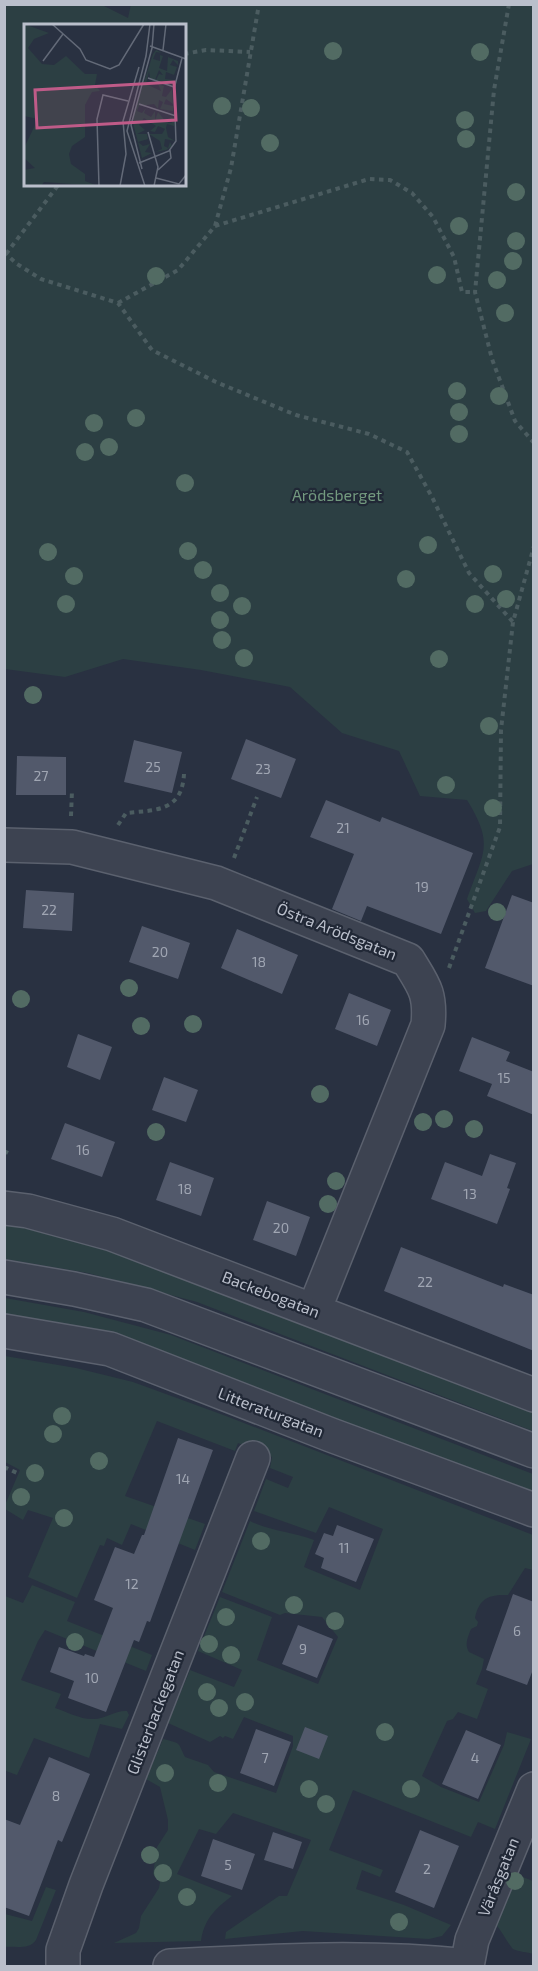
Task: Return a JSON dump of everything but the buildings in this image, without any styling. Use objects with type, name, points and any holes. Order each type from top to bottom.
[{"type":"street","name":"Östra Arödsgatan","points":[[4,846],[72,847],[225,887],[408,960],[426,988],[430,1006],[428,1025],[314,1310]]},
{"type":"street","name":"Backebogatan","points":[[4,1209],[28,1211],[112,1234],[534,1395]]},
{"type":"street","points":[[4,1277],[146,1305],[534,1452]]},
{"type":"street","name":"Litteraturgatan","points":[[4,1331],[110,1349],[331,1435],[534,1510]]},
{"type":"street","name":"Glisterbackegatan","points":[[63,1966],[63,1950],[86,1885],[253,1458]]},
{"type":"street","name":"Väråsgatan","points":[[466,1966],[472,1940],[534,1789]]},
{"type":"street","points":[[170,1966],[308,1960],[466,1966]]},
{"type":"path","points":[[118,303],[178,270],[215,226],[231,168],[258,4]]},
{"type":"path","points":[[508,4],[494,90],[475,292],[492,359],[515,421],[534,443]]},
{"type":"path","points":[[186,54],[206,50],[250,52]]},
{"type":"path","points":[[215,226],[369,179],[390,180],[412,193],[433,218],[454,257],[462,292],[475,292]]},
{"type":"path","points":[[57,186],[5,253],[17,264],[41,279],[118,303],[152,350],[216,382],[296,415],[369,434],[407,452],[469,573],[513,622]]},
{"type":"path","points":[[426,988],[447,975],[500,827],[501,730],[513,622],[534,546]]},
{"type":"path","points":[[112,857],[119,822],[123,815],[152,811],[172,803],[180,795],[184,774]]},
{"type":"path","points":[[225,887],[233,859],[257,797]]},
{"type":"path","points":[[4,1467],[17,1473]]},
{"type":"green space","name":"Arödsberget","points":[[131,4],[533,5],[533,864],[512,871],[486,911],[475,913],[467,899],[484,849],[484,839],[476,815],[467,800],[420,796],[399,751],[342,733],[290,687],[201,670],[123,659],[65,677],[5,669],[5,5],[102,5],[128,18]]},
{"type":"green space","points":[[5,1219],[52,1228],[533,1410],[533,1431],[197,1302],[88,1273],[5,1259]]},
{"type":"green space","points":[[5,1298],[84,1312],[171,1335],[533,1474],[533,1495],[186,1363],[5,1319]]},
{"type":"green space","points":[[5,1356],[76,1368],[133,1382],[533,1535],[533,1570],[525,1568],[508,1595],[490,1597],[482,1602],[475,1618],[478,1622],[477,1626],[471,1629],[468,1638],[469,1652],[484,1659],[476,1684],[488,1689],[477,1719],[458,1712],[453,1719],[447,1721],[422,1776],[441,1787],[479,1802],[504,1745],[507,1732],[531,1739],[495,1829],[478,1822],[471,1837],[353,1790],[329,1850],[383,1870],[380,1877],[362,1870],[356,1889],[404,1905],[451,1925],[442,1936],[429,1939],[303,1931],[225,1939],[226,1932],[279,1896],[287,1896],[311,1840],[233,1813],[216,1834],[199,1829],[177,1874],[232,1896],[212,1915],[205,1926],[201,1941],[114,1943],[136,1933],[141,1916],[159,1888],[160,1882],[153,1874],[157,1847],[168,1830],[168,1820],[160,1787],[146,1779],[163,1739],[178,1744],[185,1757],[208,1765],[214,1772],[276,1793],[293,1746],[293,1736],[244,1717],[233,1739],[220,1736],[210,1742],[168,1723],[190,1670],[234,1687],[242,1670],[198,1651],[220,1597],[272,1617],[257,1660],[318,1684],[338,1637],[322,1617],[285,1613],[280,1615],[222,1592],[250,1521],[314,1540],[304,1567],[360,1590],[383,1529],[329,1507],[316,1533],[254,1511],[266,1479],[288,1488],[293,1477],[270,1468],[272,1457],[238,1443],[235,1451],[157,1421],[125,1496],[205,1524],[195,1550],[131,1524],[122,1545],[107,1538],[104,1546],[100,1545],[77,1598],[28,1577],[53,1518],[28,1510],[23,1520],[5,1509],[20,1470],[5,1462]]},
{"type":"green space","points":[[32,1585],[75,1602],[67,1621],[152,1655],[146,1671],[45,1630],[21,1680],[61,1694],[55,1708],[80,1717],[98,1719],[123,1711],[127,1711],[129,1715],[122,1729],[100,1724],[89,1758],[34,1738],[17,1775],[6,1771],[5,1773],[5,1596],[23,1603]]},
{"type":"green space","points":[[515,1874],[533,1881],[533,1954],[513,1949],[496,1925]]},
{"type":"green space","points":[[46,1887],[56,1890],[36,1940],[26,1946],[5,1947],[5,1914],[32,1921]]}]
